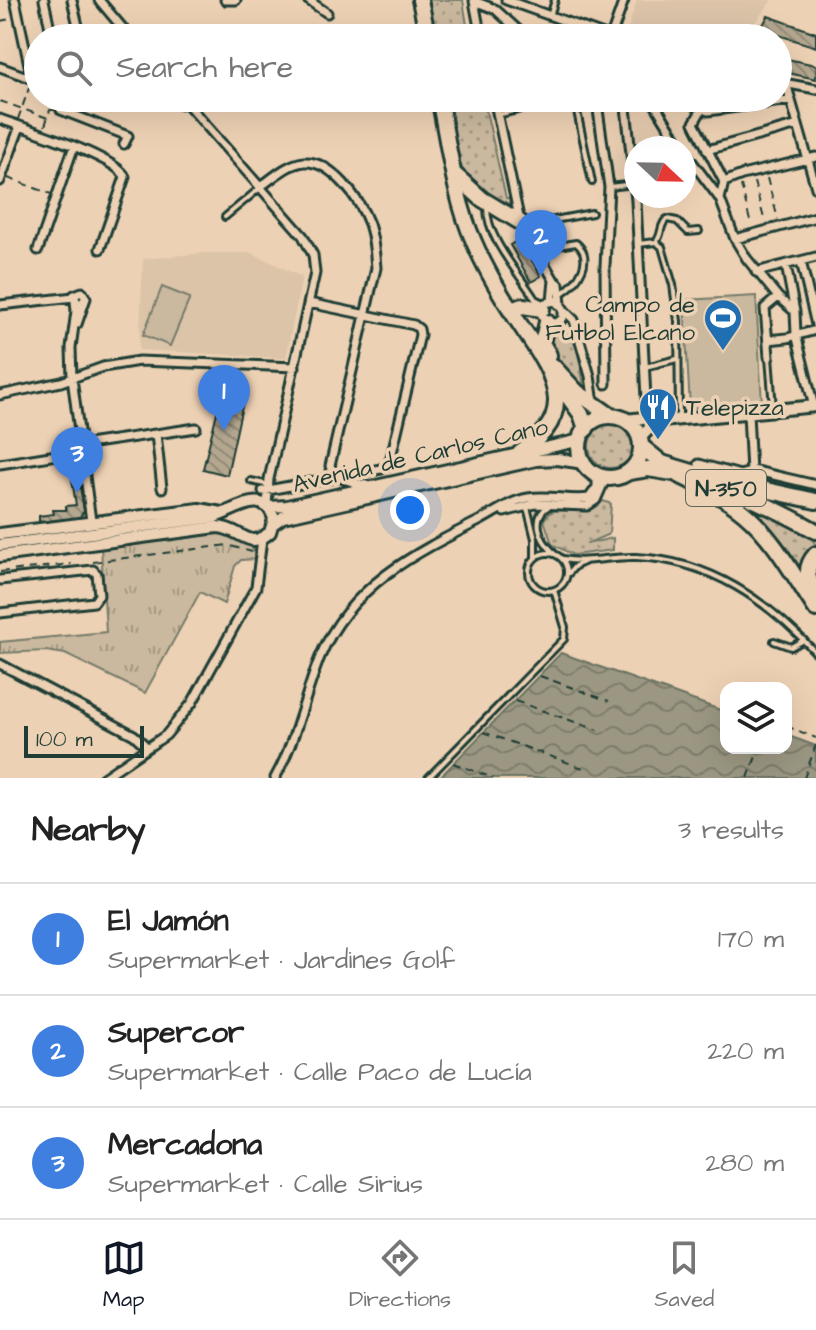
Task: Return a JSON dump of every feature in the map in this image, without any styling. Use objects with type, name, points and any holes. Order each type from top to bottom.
[{"type":"highway","points":[[420,0],[425,24]]},
{"type":"highway","name":"N-350","points":[[442,112],[464,215],[474,241],[510,310],[577,408],[583,434],[580,452],[584,463]]},
{"type":"highway","points":[[454,173],[485,201]]},
{"type":"highway","points":[[464,215],[466,204],[471,200],[485,201],[511,210],[520,222]]},
{"type":"highway","points":[[510,310],[523,306],[546,309],[542,343],[556,396],[554,414],[543,434],[520,453]]},
{"type":"highway","name":"N-350","points":[[548,366],[594,405],[634,428],[641,442],[662,463],[727,482],[816,529]]},
{"type":"highway","points":[[583,434],[597,420],[618,418]]},
{"type":"highway","points":[[629,472],[637,463],[641,442]]},
{"type":"highway","points":[[584,463],[603,477]]},
{"type":"highway","name":"N-350","points":[[603,477],[648,469],[672,472],[738,491],[816,529]]},
{"type":"highway","points":[[672,472],[713,491],[745,513],[769,539],[816,609]]},
{"type":"highway","points":[[727,482],[816,501]]},
{"type":"highway","points":[[816,554],[807,574],[816,594]]},
{"type":"street","points":[[15,0],[24,36]]},
{"type":"street","points":[[44,0],[49,24]]},
{"type":"street","points":[[72,0],[78,24]]},
{"type":"street","points":[[99,0],[119,24]]},
{"type":"street","points":[[225,0],[236,0]]},
{"type":"street","points":[[308,0],[327,13]]},
{"type":"street","points":[[472,0],[478,24]]},
{"type":"street","points":[[472,0],[495,9],[512,24]]},
{"type":"street","points":[[506,0],[569,24]]},
{"type":"street","points":[[615,24],[621,1]]},
{"type":"street","points":[[0,63],[24,75]]},
{"type":"street","points":[[792,84],[816,89]]},
{"type":"street","points":[[792,106],[812,158],[816,188]]},
{"type":"street","points":[[64,112],[128,136],[124,144]]},
{"type":"street","points":[[194,112],[303,236],[313,255],[315,273],[309,303],[266,486],[273,524],[262,539],[250,540]]},
{"type":"street","points":[[496,112],[511,210]]},
{"type":"street","points":[[598,112],[609,187],[605,266],[606,384]]},
{"type":"street","points":[[627,112],[629,136]]},
{"type":"street","points":[[659,112],[674,136]]},
{"type":"street","points":[[699,112],[694,123],[724,182],[720,199]]},
{"type":"street","points":[[0,119],[74,146],[103,159],[124,174],[100,249]]},
{"type":"street","points":[[707,150],[798,125]]},
{"type":"street","points":[[1,179],[18,126]]},
{"type":"street","points":[[38,250],[74,146]]},
{"type":"street","points":[[724,182],[812,158]]},
{"type":"street","points":[[260,187],[293,164],[318,163],[332,173],[357,202],[368,222],[376,268],[330,466],[337,476],[361,485],[378,487]]},
{"type":"street","points":[[696,167],[720,199],[735,239],[756,272],[795,312]]},
{"type":"street","points":[[636,208],[649,420],[649,429],[641,442]]},
{"type":"street","points":[[735,239],[816,217]]},
{"type":"street","points":[[520,222],[562,293],[564,315],[554,324],[546,309],[554,280]]},
{"type":"street","points":[[756,272],[816,257]]},
{"type":"street","points":[[768,340],[787,338],[816,327],[801,261]]},
{"type":"street","points":[[618,418],[679,419],[815,407],[796,334],[786,265]]},
{"type":"street","points":[[72,337],[86,298],[84,293],[79,292],[74,299],[75,318],[72,337],[72,378],[91,521]]},
{"type":"street","points":[[769,357],[765,308],[778,297]]},
{"type":"street","points":[[0,305],[74,299]]},
{"type":"street","points":[[254,501],[266,486],[381,469],[390,461],[419,329],[414,325],[309,303]]},
{"type":"street","points":[[546,309],[562,306]]},
{"type":"street","points":[[562,306],[574,320],[582,341],[594,405]]},
{"type":"street","points":[[0,395],[72,378],[103,367],[139,361],[295,367]]},
{"type":"street","points":[[748,413],[752,470]]},
{"type":"street","points":[[0,464],[196,428]]},
{"type":"street","points":[[156,434],[162,488]]},
{"type":"street","name":"Avenida de Carlos Cano","points":[[268,507],[287,506],[378,487],[520,453],[583,434]]},
{"type":"street","name":"Avenida de Carlos Cano","points":[[273,524],[291,515],[513,464],[557,459],[584,463]]},
{"type":"street","points":[[699,464],[740,475],[752,470]]},
{"type":"street","points":[[752,470],[816,485]]},
{"type":"street","points":[[275,778],[320,657],[348,609],[377,579],[394,567],[527,498],[585,499],[595,493],[603,477]]},
{"type":"street","points":[[486,518],[527,505],[579,507],[592,504],[603,477]]},
{"type":"street","points":[[0,545],[224,513],[254,501],[268,507]]},
{"type":"street","points":[[0,534],[199,509],[224,513]]},
{"type":"street","points":[[237,531],[234,518],[238,509]]},
{"type":"street","points":[[0,556],[217,527],[237,531],[250,540],[260,559]]},
{"type":"street","points":[[103,778],[166,735],[192,703],[251,599],[260,575],[262,539]]},
{"type":"street","points":[[0,580],[93,570],[97,574],[99,595],[94,602],[0,613]]},
{"type":"street","points":[[0,664],[134,735],[147,747]]},
{"type":"lane","points":[[550,16],[555,0]]},
{"type":"lane","points":[[497,115],[509,112]]},
{"type":"lane","points":[[577,112],[592,182]]},
{"type":"lane","points":[[609,187],[624,185]]},
{"type":"lane","points":[[225,217],[260,187]]},
{"type":"lane","points":[[485,201],[487,215],[498,241],[535,299],[546,309]]},
{"type":"lane","points":[[520,222],[533,224],[592,213]]},
{"type":"lane","points":[[656,242],[667,219],[677,221],[688,232],[699,231]]},
{"type":"lane","points":[[638,244],[656,242],[662,247],[673,285],[678,321],[679,419]]},
{"type":"lane","points":[[534,246],[576,243],[583,248],[581,275],[572,287],[562,293]]},
{"type":"lane","points":[[769,357],[774,411]]},
{"type":"lane","points":[[645,367],[677,359]]},
{"type":"lane","points":[[251,481],[266,486]]},
{"type":"lane","points":[[551,505],[542,510],[538,522],[544,542],[567,566],[564,583],[554,590],[540,589],[533,583],[529,570],[535,558],[535,539],[527,505],[538,501],[576,503],[585,499]]},
{"type":"lane","points":[[535,558],[544,553],[554,553]]},
{"type":"lane","points":[[563,559],[651,558],[707,571],[756,599],[816,653]]},
{"type":"lane","points":[[567,575],[575,566],[586,561]]},
{"type":"lane","points":[[428,778],[564,639],[565,627],[554,590]]},
{"type":"lane","points":[[774,641],[791,647],[804,640]]},
{"type":"path","points":[[0,101],[24,110]]},
{"type":"path","points":[[18,126],[24,103]]},
{"type":"path","points":[[30,112],[48,118]]},
{"type":"path","points":[[42,135],[50,112]]},
{"type":"path","points":[[765,169],[780,226]]},
{"type":"path","points":[[752,173],[767,230]]},
{"type":"path","points":[[739,176],[753,234]]},
{"type":"path","points":[[1,179],[55,195]]},
{"type":"path","points":[[540,676],[609,701]]},
{"type":"path","points":[[515,701],[598,730]]},
{"type":"path","points":[[792,729],[816,738]]},
{"type":"path","points":[[483,732],[583,768]]},
{"type":"path","points":[[804,778],[816,745]]},
{"type":"path","points":[[748,778],[757,754]]},
{"type":"path","points":[[453,763],[493,778]]},
{"type":"shaded area","points":[[637,0],[772,0],[754,24],[629,24]]},
{"type":"shaded area","points":[[205,253],[252,253],[302,277],[286,358],[139,350],[143,259]]},
{"type":"green space","points":[[427,0],[463,0],[467,24],[431,24]]},
{"type":"green space","points":[[449,112],[486,112],[506,198],[510,198],[509,205],[469,185],[459,161]]},
{"type":"green space","points":[[162,287],[190,298],[170,346],[143,335]]},
{"type":"green space","name":"Campo de Futbol Elcano","points":[[756,296],[762,404],[690,408],[684,300]]},
{"type":"green space","points":[[564,330],[577,349],[585,391],[549,345],[551,334]]},
{"type":"green space","points":[[611,424],[627,430],[633,446],[627,462],[611,468],[595,462],[589,446],[595,430]]},
{"type":"green space","points":[[603,501],[611,504],[609,534],[586,544],[613,538],[613,550],[573,555],[552,544],[544,520],[549,514],[562,510],[586,510]]},
{"type":"green space","points":[[735,501],[743,502],[813,539],[816,546],[804,556],[800,574],[769,528]]},
{"type":"green space","points":[[226,533],[252,545],[255,559],[241,560],[235,566],[224,604],[200,592],[145,693],[65,654],[46,651],[0,653],[0,642],[106,632],[101,547]]},
{"type":"water","points":[[561,653],[720,710],[720,754],[792,754],[792,737],[816,746],[816,778],[439,778]]},
{"type":"building","points":[[768,16],[791,24],[764,24]]},
{"type":"building","points":[[792,24],[816,33],[816,47],[792,39]]},
{"type":"building","points":[[792,60],[816,65],[816,79],[792,74]]},
{"type":"building","points":[[520,239],[541,276],[531,282],[510,245]]},
{"type":"building","points":[[220,400],[237,404],[238,401],[243,402],[227,475],[203,469]]},
{"type":"building","points":[[72,480],[79,480],[84,511],[79,518],[39,523],[39,516],[76,505]]},
{"type":"place","name":"Supercor","points":[[541,276]]},
{"type":"place","name":"Campo de Futbol Elcano","points":[[723,352]]},
{"type":"place","name":"El Jamón","points":[[224,431]]},
{"type":"place","name":"Telepizza","points":[[658,441]]},
{"type":"place","name":"Mercadona","points":[[77,493]]}]
